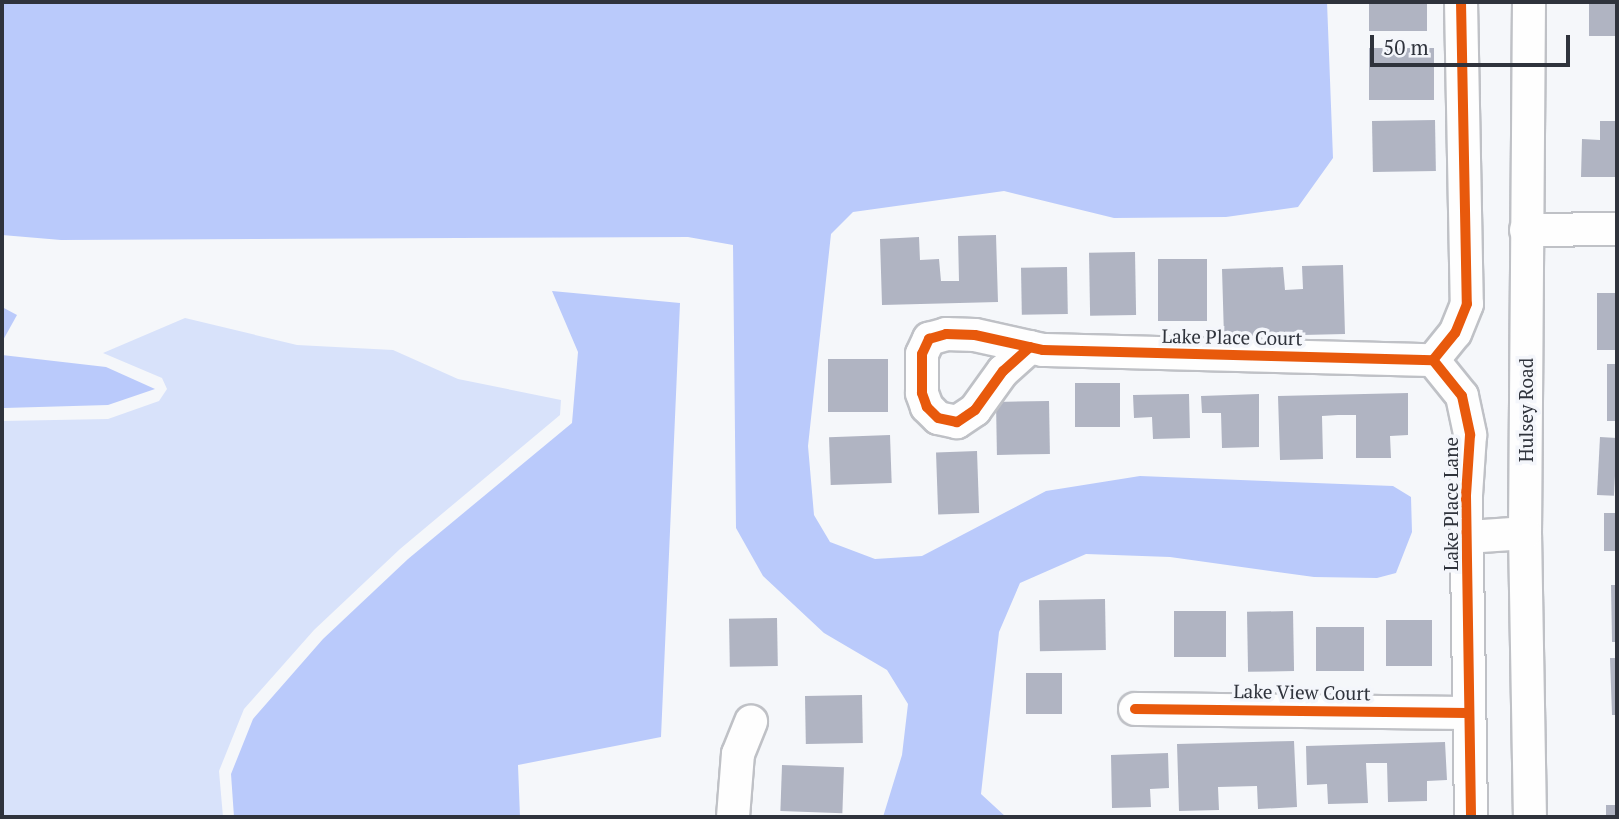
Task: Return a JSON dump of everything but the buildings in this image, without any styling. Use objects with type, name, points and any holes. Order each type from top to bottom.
[{"type":"street","points":[[1433,360],[1455,333],[1466,304],[1461,2]]},
{"type":"street","name":"Hulsey Road","points":[[1529,2],[1525,534],[1530,817]]},
{"type":"street","points":[[1526,230],[1617,229]]},
{"type":"street","name":"Lake Place Court","points":[[1030,347],[1433,360]]},
{"type":"street","name":"Lake Place Lane","points":[[1433,360],[1462,396],[1467,414],[1471,817]]},
{"type":"street","name":"Lake Place Lane","points":[[1467,537],[1525,534]]},
{"type":"street","name":"Lake View Court","points":[[1135,709],[1468,713]]},
{"type":"street","points":[[733,817],[738,754],[751,721]]},
{"type":"shaded area","points":[[185,318],[297,345],[393,350],[458,379],[561,400],[560,415],[400,549],[314,630],[244,709],[219,771],[223,817],[2,817],[2,421],[108,419],[159,401],[167,389],[162,378],[103,353]]},
{"type":"water","points":[[2,2],[1327,2],[1333,158],[1298,207],[1226,217],[1114,218],[1004,191],[853,212],[831,234],[808,446],[814,515],[830,542],[875,559],[922,556],[1046,491],[1140,476],[1393,486],[1411,497],[1412,532],[1396,573],[1377,578],[1314,577],[1170,557],[1086,554],[1020,583],[999,632],[981,794],[1006,817],[883,817],[902,755],[908,704],[887,670],[824,633],[763,576],[736,528],[733,245],[688,237],[61,240],[2,235]]},
{"type":"water","points":[[552,291],[680,303],[661,737],[518,765],[520,817],[234,817],[231,774],[253,719],[323,639],[408,559],[572,423],[578,352]]},
{"type":"water","points":[[2,307],[17,315],[2,342]]},
{"type":"water","points":[[2,355],[106,367],[155,389],[108,405],[4,408]]},
{"type":"cycle path","points":[[1461,2],[1467,304],[1455,333],[1433,360],[1462,396],[1470,435],[1466,496],[1471,817]]},
{"type":"cycle path","points":[[1030,347],[1003,371],[975,410],[957,422],[938,418],[927,407],[922,393],[922,354],[929,339],[946,334],[975,335],[1043,350],[1433,360]]},
{"type":"cycle path","points":[[1135,709],[1468,713]]}]
